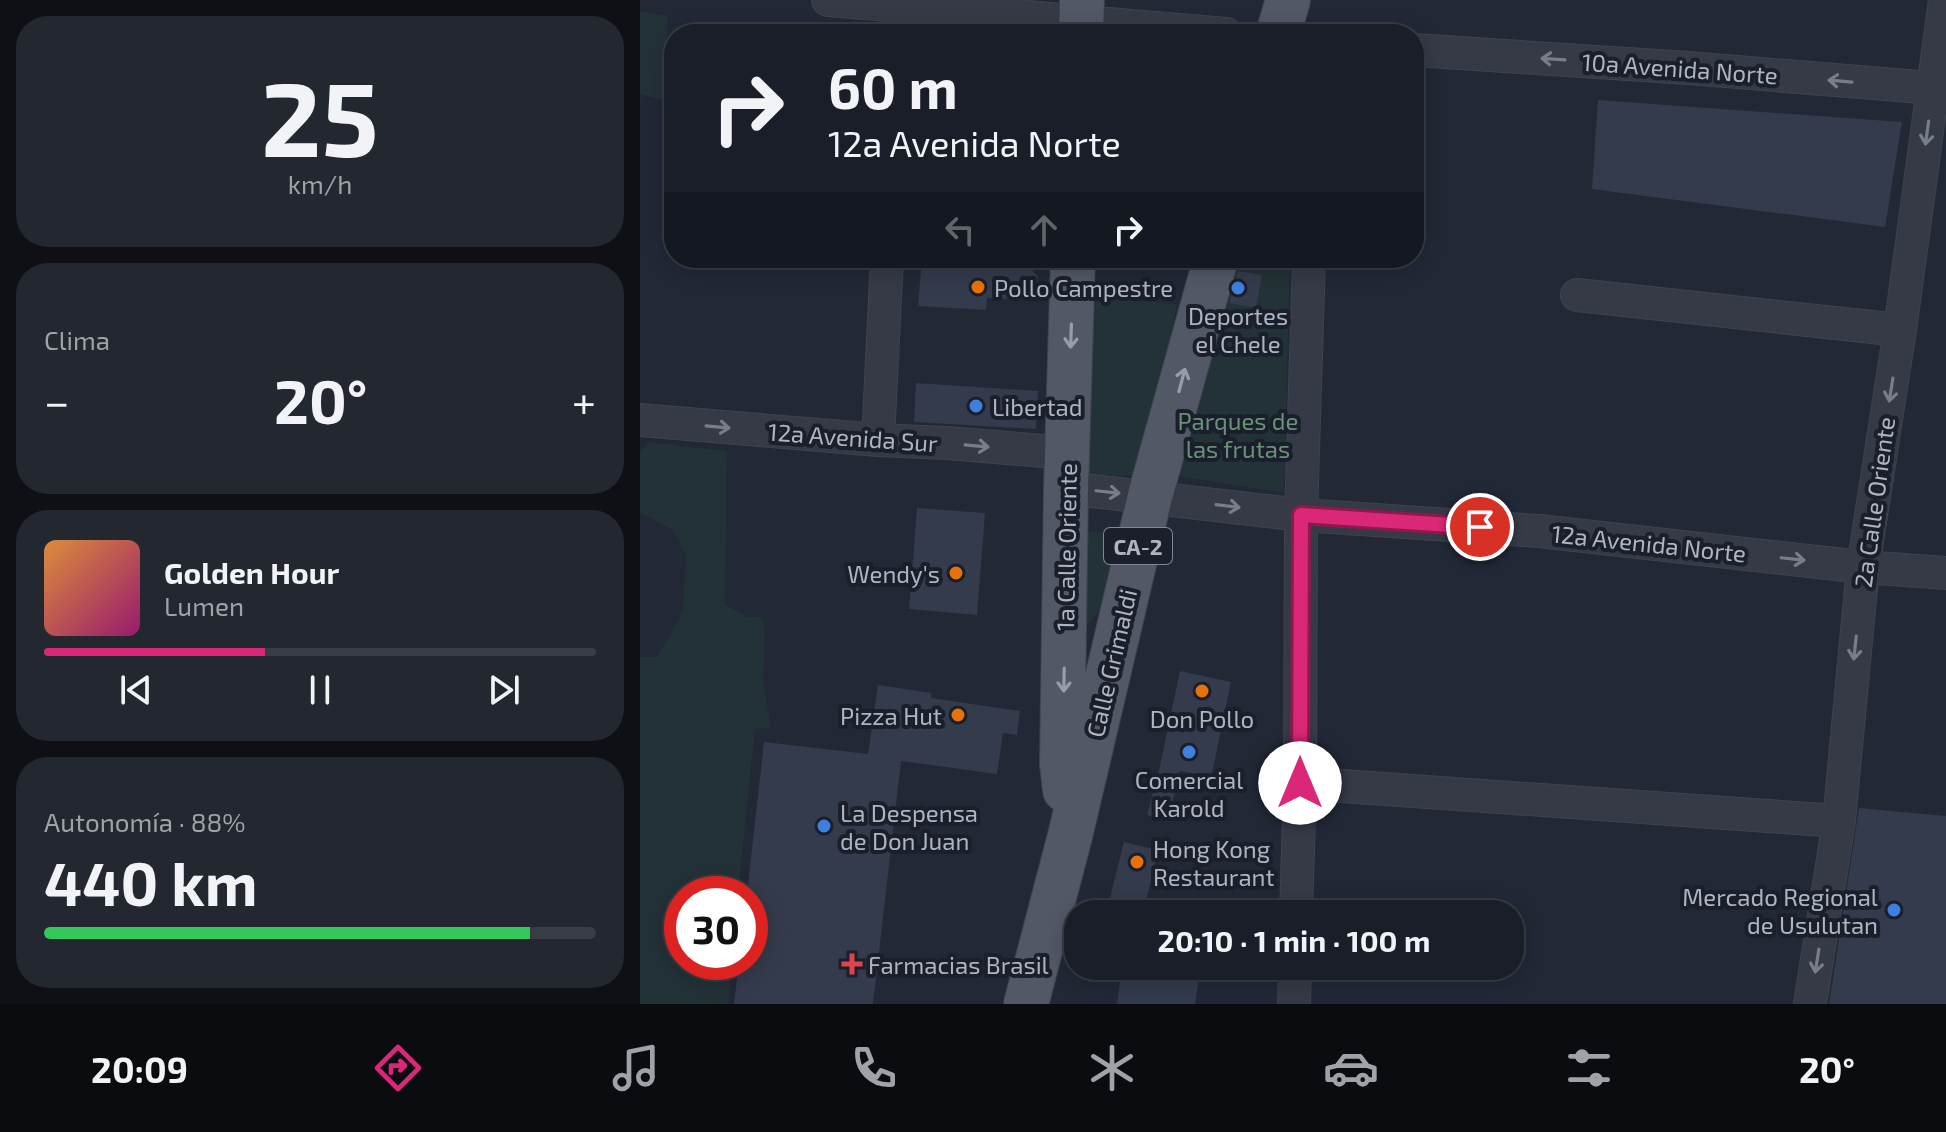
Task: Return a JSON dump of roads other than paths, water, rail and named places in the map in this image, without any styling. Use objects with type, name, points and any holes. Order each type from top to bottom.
[{"type":"main road","points":[[1281,24],[1288,0]]},
{"type":"main road","name":"1a Calle Oriente","points":[[1070,836],[1062,764],[1073,268]]},
{"type":"main road","name":"Calle Grimaldi","points":[[1070,836],[1150,496],[1213,268]]},
{"type":"main road","name":"CA-2","points":[[1026,1004],[1070,836]]},
{"type":"street","points":[[828,0],[899,20],[1082,18],[1136,24]]},
{"type":"street","name":"2a Calle Oriente","points":[[1810,1004],[1839,821],[1863,567],[1940,89],[1945,0]]},
{"type":"street","name":"10a Avenida Norte","points":[[1424,51],[1940,89]]},
{"type":"street","points":[[878,440],[887,268]]},
{"type":"street","points":[[1296,900],[1301,515],[1309,268]]},
{"type":"street","points":[[1577,295],[1900,330]]},
{"type":"street","name":"12a Avenida Sur","points":[[640,420],[878,440],[1066,470]]},
{"type":"street","name":"12a Avenida Norte","points":[[1066,470],[1150,496],[1301,515],[1539,531],[1863,567],[1946,573]]},
{"type":"street","points":[[1300,783],[1839,821]]},
{"type":"street","points":[[1294,1004],[1295,980]]},
{"type":"place","name":"Pollo Campestre","points":[[978,287]]},
{"type":"place","name":"Deportes el Chele","points":[[1238,288]]},
{"type":"place","name":"Libertad","points":[[976,406]]},
{"type":"place","name":"Wendy's","points":[[956,573]]},
{"type":"place","name":"Don Pollo","points":[[1202,691]]},
{"type":"place","name":"Pizza Hut","points":[[958,715]]},
{"type":"place","name":"Comercial Karold","points":[[1189,752]]},
{"type":"place","name":"La Despensa de Don Juan","points":[[824,826]]},
{"type":"place","name":"Hong Kong Restaurant","points":[[1137,862]]},
{"type":"place","name":"Mercado Regional de Usulutan","points":[[1894,910]]},
{"type":"place","name":"Farmacias Brasil","points":[[852,964]]},
{"type":"park label","name":"Parques de las frutas","points":[[1238,434]]}]
